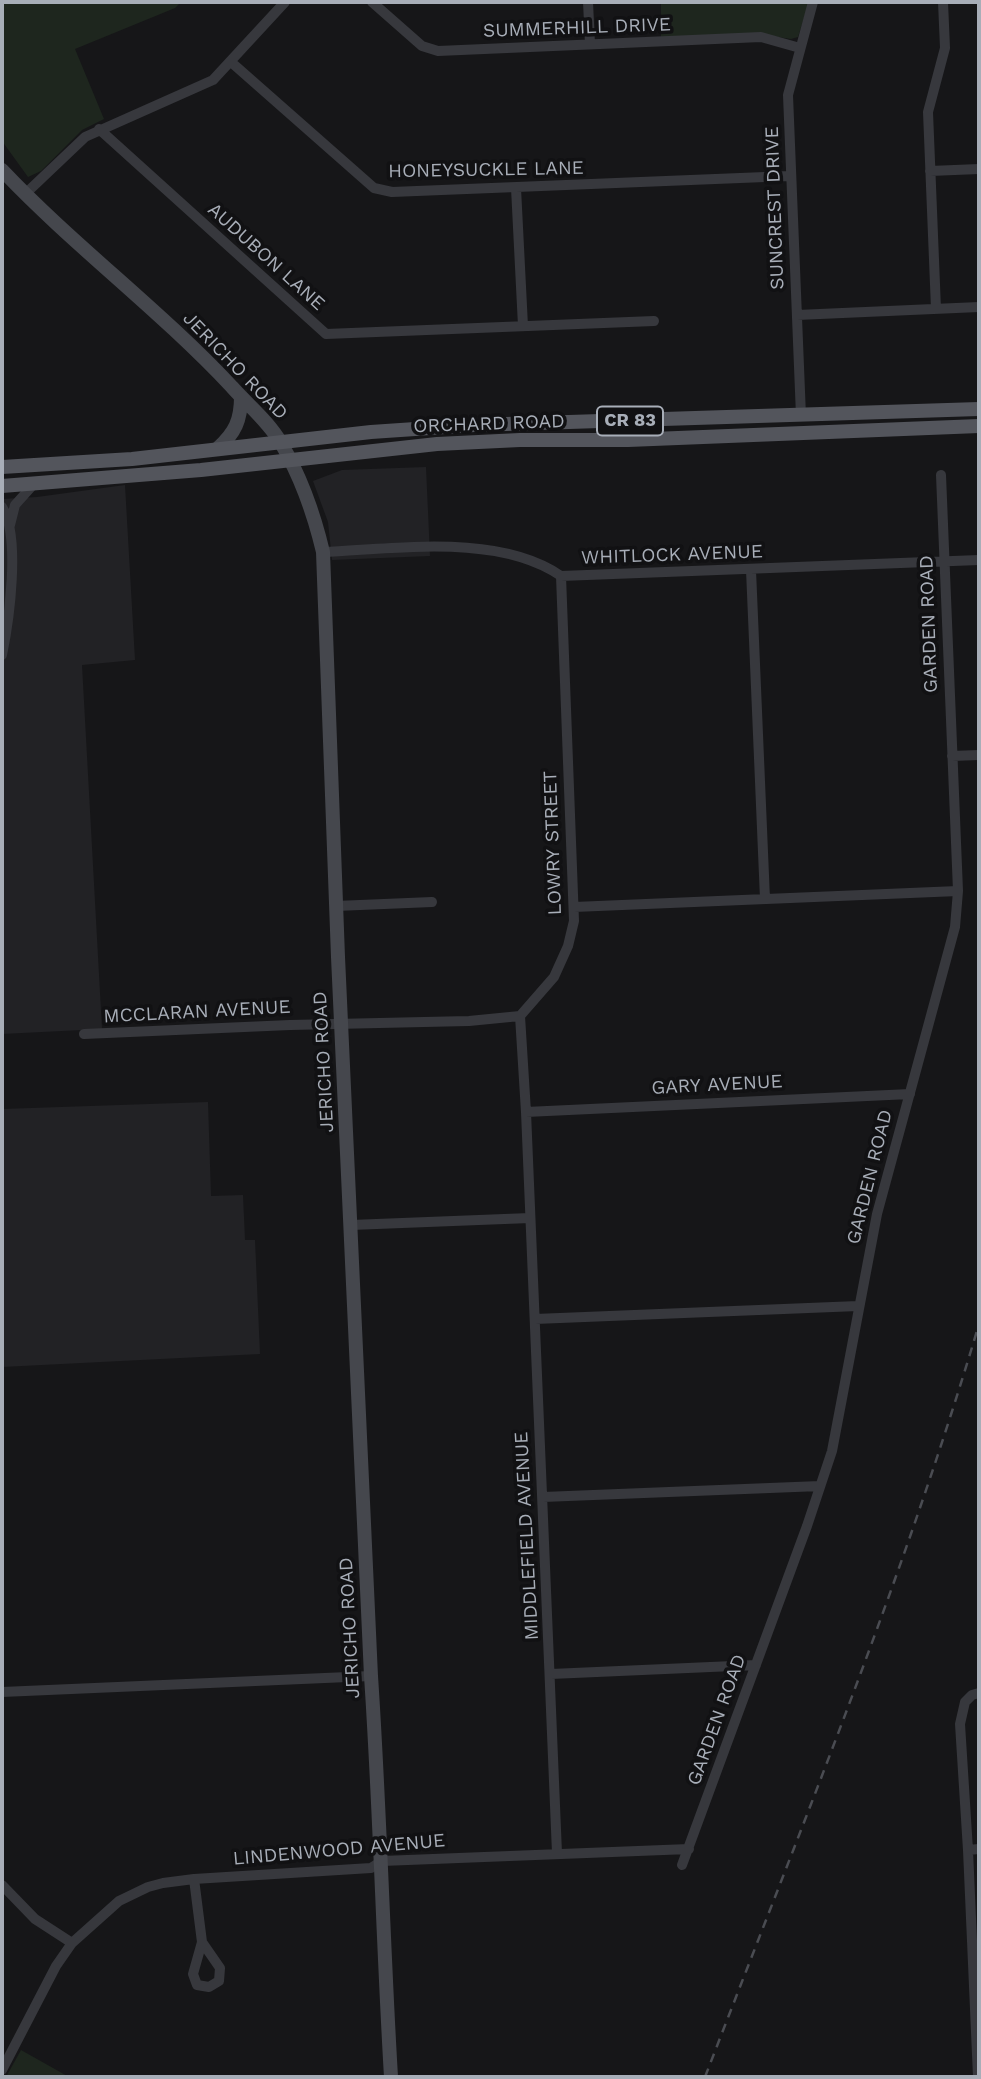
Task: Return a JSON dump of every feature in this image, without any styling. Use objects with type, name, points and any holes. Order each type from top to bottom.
[{"type":"main road","name":"JERICHO ROAD","points":[[2,170],[192,347],[258,413],[289,459],[311,509],[323,552],[370,1676],[382,1861],[383,1939],[391,2077]]},
{"type":"main road","points":[[218,448],[239,424],[241,397]]},
{"type":"main road","name":"ORCHARD ROAD","points":[[2,467],[132,459],[371,432],[474,425],[979,410]]},
{"type":"main road","name":"ORCHARD ROAD","points":[[2,486],[437,444],[520,440],[628,440],[979,426]]},
{"type":"street","points":[[25,194],[85,136],[213,80],[285,2]]},
{"type":"street","name":"SUMMERHILL DRIVE","points":[[372,2],[422,46],[438,51],[761,37],[800,48]]},
{"type":"street","points":[[588,2],[590,44]]},
{"type":"street","name":"SUNCREST DRIVE","points":[[801,416],[788,95],[813,2]]},
{"type":"street","points":[[936,309],[928,112],[945,48],[943,2]]},
{"type":"street","name":"HONEYSUCKLE LANE","points":[[231,62],[374,188],[392,192],[790,176]]},
{"type":"street","name":"AUDUBON LANE","points":[[99,129],[326,334],[654,321]]},
{"type":"street","points":[[930,171],[979,169]]},
{"type":"street","points":[[516,188],[523,326]]},
{"type":"street","points":[[797,315],[979,307]]},
{"type":"street","name":"GARDEN ROAD","points":[[682,1865],[832,1451],[877,1214],[955,927],[958,891],[941,475]]},
{"type":"street","points":[[9,526],[15,505],[33,485]]},
{"type":"street","points":[[2,506],[9,526],[12,585],[2,655]]},
{"type":"street","name":"WHITLOCK AVENUE","points":[[323,552],[485,548],[522,555],[544,564],[561,576],[979,560]]},
{"type":"street","points":[[751,570],[765,899]]},
{"type":"street","name":"LOWRY STREET","points":[[520,1016],[554,977],[568,946],[574,921],[561,576]]},
{"type":"street","points":[[952,756],[979,755]]},
{"type":"street","points":[[574,907],[958,891]]},
{"type":"street","points":[[336,906],[432,902]]},
{"type":"street","points":[[351,1225],[530,1218],[520,1016]]},
{"type":"street","name":"MCCLARAN AVENUE","points":[[84,1034],[342,1023],[469,1021],[520,1016]]},
{"type":"street","name":"GARY AVENUE","points":[[526,1112],[909,1094]]},
{"type":"street","name":"MIDDLEFIELD AVENUE","points":[[530,1218],[557,1853]]},
{"type":"street","points":[[535,1319],[858,1306]]},
{"type":"street","points":[[543,1496],[820,1486]]},
{"type":"street","points":[[551,1674],[756,1665]]},
{"type":"street","points":[[2,1692],[370,1676]]},
{"type":"street","points":[[978,2077],[974,1850],[960,1724],[961,1711],[969,1698],[979,1693]]},
{"type":"street","name":"LINDENWOOD AVENUE","points":[[2,2070],[72,1943],[126,1897],[148,1887],[194,1879],[371,1868],[382,1861],[689,1849]]},
{"type":"street","points":[[194,1879],[202,1942]]},
{"type":"street","points":[[2,1885],[35,1919],[72,1943]]},
{"type":"shaded area","points":[[2,2],[181,2],[175,8],[75,49],[104,119],[82,130],[41,171],[28,177],[2,141]]},
{"type":"shaded area","points":[[661,2],[809,2],[798,37],[791,39],[758,34],[661,38]]},
{"type":"shaded area","points":[[426,467],[430,556],[332,560],[328,522],[313,481],[342,470]]},
{"type":"shaded area","points":[[125,485],[135,660],[82,665],[102,1029],[2,1034],[2,499]]},
{"type":"shaded area","points":[[208,1102],[211,1196],[243,1195],[245,1240],[255,1240],[260,1354],[2,1367],[2,1109]]},
{"type":"shaded area","points":[[21,2050],[69,2077],[6,2077]]},
{"type":"railway","points":[[705,2077],[884,1609],[918,1515],[979,1324]]}]
